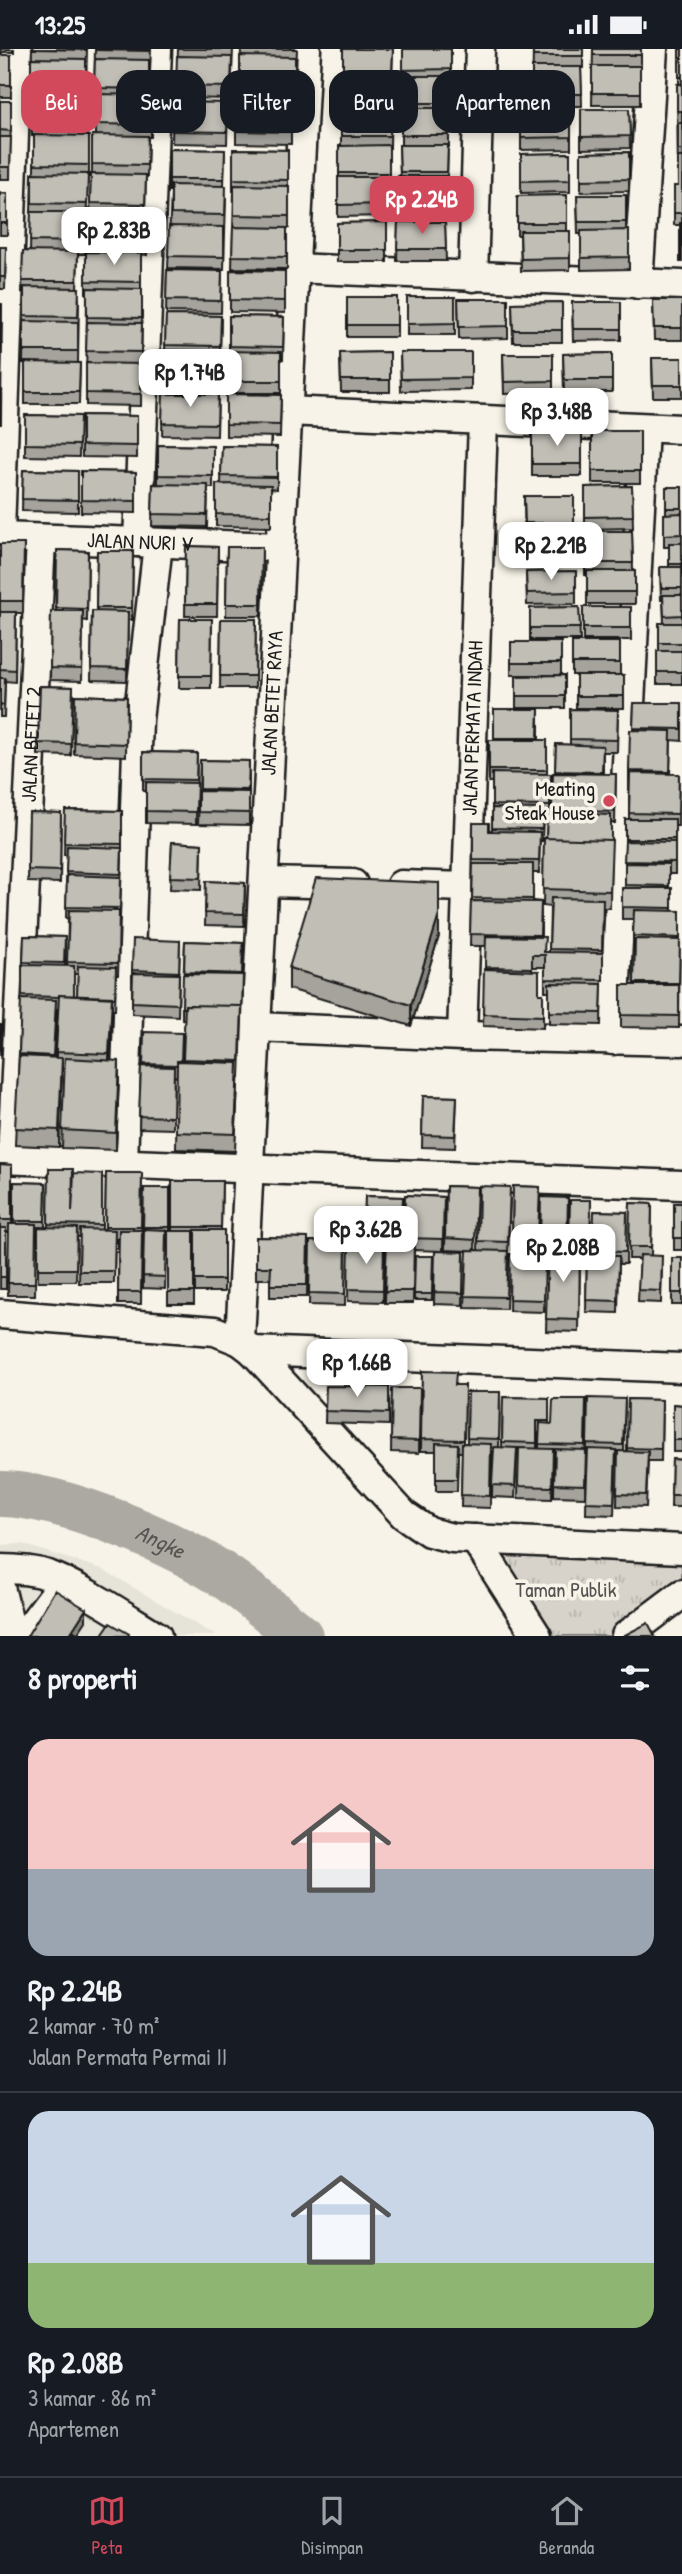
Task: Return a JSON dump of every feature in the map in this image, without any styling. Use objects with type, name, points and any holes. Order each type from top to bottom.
[{"type":"street","points":[[0,535],[17,49]]},
{"type":"street","points":[[122,1164],[138,720],[148,543],[157,49]]},
{"type":"street","name":"JALAN BETET RAYA","points":[[247,1346],[248,1170],[306,49]]},
{"type":"street","points":[[473,277],[480,49]]},
{"type":"street","points":[[638,284],[653,49]]},
{"type":"street","points":[[293,268],[682,285]]},
{"type":"street","points":[[287,411],[682,429]]},
{"type":"street","name":"JALAN PERMATA INDAH","points":[[462,1036],[484,421]]},
{"type":"street","points":[[613,1040],[644,428]]},
{"type":"street","name":"JALAN NURI V","points":[[0,535],[41,539],[280,547]]},
{"type":"street","name":"JALAN BETET 2","points":[[6,1159],[41,539]]},
{"type":"street","points":[[264,882],[468,887]]},
{"type":"street","points":[[256,1027],[462,1036],[682,1041]]},
{"type":"street","points":[[6,1159],[682,1185]]},
{"type":"street","points":[[0,1314],[215,1331],[247,1346],[404,1515],[429,1532],[452,1538],[682,1549]]},
{"type":"street","points":[[247,1346],[682,1368]]},
{"type":"street","points":[[475,1539],[537,1636]]},
{"type":"street","points":[[0,1569],[31,1571],[64,1582],[157,1636]]},
{"type":"street","points":[[23,1636],[64,1582]]},
{"type":"street","points":[[0,1587],[12,1636]]},
{"type":"street","points":[[626,1636],[682,1594]]},
{"type":"shaded area","points":[[22,1544],[102,1569],[216,1636],[0,1636],[0,1545]]},
{"type":"green space","name":"Taman Publik","points":[[475,1539],[682,1549],[682,1594],[627,1636],[537,1636]]},
{"type":"building","points":[[150,49],[150,51],[95,50]]},
{"type":"building","points":[[343,49],[393,49],[392,70],[343,70]]},
{"type":"building","points":[[403,49],[451,49],[451,69],[403,70]]},
{"type":"building","points":[[533,49],[583,49],[583,56],[533,56]]},
{"type":"building","points":[[593,49],[641,49],[641,55],[593,55]]},
{"type":"building","points":[[679,49],[682,49],[682,77],[679,77]]},
{"type":"building","points":[[0,55],[11,55],[11,85],[0,85]]},
{"type":"building","points":[[177,56],[232,57],[232,70],[220,70],[220,87],[206,87],[206,70],[177,70]]},
{"type":"building","points":[[240,56],[295,57],[295,70],[240,70]]},
{"type":"building","points":[[31,58],[86,59],[86,70],[31,70]]},
{"type":"building","points":[[95,59],[149,60],[149,70],[116,70],[116,88],[102,88],[102,70],[95,70]]},
{"type":"building","points":[[592,66],[640,66],[640,93],[592,93]]},
{"type":"building","points":[[532,67],[581,67],[582,94],[575,94],[575,70],[532,70]]},
{"type":"building","points":[[418,76],[432,76],[432,103],[418,103]]},
{"type":"building","points":[[677,84],[682,84],[682,111],[677,111]]},
{"type":"building","points":[[102,94],[116,94],[116,124],[102,124]]},
{"type":"building","points":[[0,101],[11,101],[11,131],[0,130]]},
{"type":"building","points":[[206,103],[220,103],[220,132],[206,132]]},
{"type":"building","points":[[418,108],[432,108],[432,133],[449,133],[449,135],[401,135],[418,133]]},
{"type":"building","points":[[581,109],[629,109],[630,136],[581,137]]},
{"type":"building","points":[[678,123],[682,123],[682,150],[678,150]]},
{"type":"building","points":[[341,133],[390,133],[390,136],[341,136]]},
{"type":"building","points":[[521,133],[571,133],[571,137],[521,138]]},
{"type":"building","points":[[34,135],[89,136],[89,165],[34,164]]},
{"type":"building","points":[[92,135],[148,136],[147,165],[92,164]]},
{"type":"building","points":[[0,137],[11,137],[10,167],[0,167]]},
{"type":"building","points":[[389,145],[389,173],[339,173],[339,146]]},
{"type":"building","points":[[399,145],[448,145],[447,172],[400,172]]},
{"type":"building","points":[[169,149],[225,150],[224,179],[169,179]]},
{"type":"building","points":[[233,149],[288,150],[288,180],[233,179]]},
{"type":"building","points":[[629,152],[629,179],[581,180],[581,153]]},
{"type":"building","points":[[570,153],[570,180],[521,181],[521,154]]},
{"type":"building","points":[[678,157],[682,157],[682,213],[674,213],[674,186],[678,186]]},
{"type":"building","points":[[32,173],[88,174],[87,204],[32,203]]},
{"type":"building","points":[[91,174],[146,175],[145,204],[90,203]]},
{"type":"building","points":[[398,176],[446,176],[447,203],[399,203]]},
{"type":"building","points":[[338,177],[388,177],[388,204],[338,205]]},
{"type":"building","points":[[171,185],[226,186],[225,215],[171,214]]},
{"type":"building","points":[[234,185],[289,186],[289,216],[234,215]]},
{"type":"building","points":[[0,193],[7,194],[7,223],[0,223]]},
{"type":"building","points":[[567,195],[567,223],[517,223],[517,196]]},
{"type":"building","points":[[577,195],[626,195],[626,222],[578,222]]},
{"type":"building","points":[[31,212],[86,212],[85,242],[30,241]]},
{"type":"building","points":[[92,212],[147,213],[147,243],[91,242]]},
{"type":"building","points":[[387,222],[387,250],[337,250],[337,223]]},
{"type":"building","points":[[398,222],[445,222],[446,249],[397,249]]},
{"type":"building","points":[[682,223],[682,250],[680,250]]},
{"type":"building","points":[[169,226],[224,227],[224,257],[168,256]]},
{"type":"building","points":[[233,227],[287,228],[287,257],[232,256]]},
{"type":"building","points":[[629,230],[629,257],[581,258],[581,231]]},
{"type":"building","points":[[520,231],[570,231],[570,258],[521,259]]},
{"type":"building","points":[[0,247],[6,247],[5,277],[0,277]]},
{"type":"building","points":[[23,251],[78,252],[77,281],[22,281]]},
{"type":"building","points":[[86,252],[141,253],[141,282],[86,281]]},
{"type":"building","points":[[167,270],[222,271],[221,301],[166,300]]},
{"type":"building","points":[[230,270],[285,271],[285,301],[230,300]]},
{"type":"building","points":[[24,287],[79,288],[78,317],[24,316]]},
{"type":"building","points":[[87,288],[142,289],[142,318],[87,317]]},
{"type":"building","points":[[347,297],[397,297],[397,325],[347,325]]},
{"type":"building","points":[[407,297],[455,297],[455,323],[407,324]]},
{"type":"building","points":[[458,299],[508,299],[508,326],[459,327]]},
{"type":"building","points":[[653,300],[682,300],[682,328],[654,328]]},
{"type":"building","points":[[562,302],[562,330],[513,330],[512,303]]},
{"type":"building","points":[[572,302],[621,302],[621,329],[573,329]]},
{"type":"building","points":[[2,304],[1,334],[0,334]]},
{"type":"building","points":[[166,315],[221,316],[220,346],[165,345]]},
{"type":"building","points":[[229,316],[284,317],[283,347],[229,346]]},
{"type":"building","points":[[23,321],[78,322],[78,351],[23,351]]},
{"type":"building","points":[[87,322],[142,323],[141,352],[86,351]]},
{"type":"building","points":[[2,344],[1,374],[0,374]]},
{"type":"building","points":[[163,350],[218,351],[217,381],[162,380]]},
{"type":"building","points":[[226,351],[281,352],[281,381],[226,381]]},
{"type":"building","points":[[390,352],[390,380],[341,380],[340,353]]},
{"type":"building","points":[[400,352],[471,352],[471,378],[401,379]]},
{"type":"building","points":[[612,353],[612,380],[564,380],[563,354]]},
{"type":"building","points":[[503,354],[553,354],[553,381],[504,382]]},
{"type":"building","points":[[652,358],[682,358],[682,385],[653,385]]},
{"type":"building","points":[[25,362],[80,363],[79,392],[25,392]]},
{"type":"building","points":[[86,363],[141,364],[141,394],[86,393]]},
{"type":"building","points":[[163,394],[218,394],[217,424],[162,423]]},
{"type":"building","points":[[226,394],[281,395],[280,425],[226,424]]},
{"type":"building","points":[[25,415],[80,416],[79,445],[25,444]]},
{"type":"building","points":[[82,415],[137,416],[137,446],[82,445]]},
{"type":"building","points":[[592,431],[640,431],[640,471],[592,471]]},
{"type":"building","points":[[532,432],[582,432],[582,464],[532,464]]},
{"type":"building","points":[[158,445],[213,446],[213,476],[158,475]]},
{"type":"building","points":[[222,446],[277,447],[277,477],[221,476]]},
{"type":"building","points":[[23,470],[78,471],[78,500],[22,499]]},
{"type":"building","points":[[81,471],[136,472],[136,501],[81,500]]},
{"type":"building","points":[[153,484],[208,485],[207,515],[152,514]]},
{"type":"building","points":[[216,484],[271,485],[271,515],[216,514]]},
{"type":"building","points":[[632,486],[633,516],[585,517],[585,487]]},
{"type":"building","points":[[666,487],[682,487],[682,508],[666,508]]},
{"type":"building","points":[[524,496],[574,496],[574,523],[525,523]]},
{"type":"building","points":[[682,513],[682,534],[664,535],[664,514]]},
{"type":"building","points":[[585,531],[632,531],[633,563],[585,563]]},
{"type":"building","points":[[524,532],[574,532],[574,553],[525,553]]},
{"type":"building","points":[[669,543],[682,543],[682,564],[669,564]]},
{"type":"building","points":[[0,544],[24,544],[23,601],[0,601]]},
{"type":"building","points":[[186,546],[218,547],[217,604],[185,604]]},
{"type":"building","points":[[227,547],[262,547],[261,604],[226,604]]},
{"type":"building","points":[[57,550],[88,551],[87,609],[56,608]]},
{"type":"building","points":[[97,551],[133,551],[132,608],[96,608]]},
{"type":"building","points":[[660,567],[682,567],[682,588],[661,588]]},
{"type":"building","points":[[576,571],[576,592],[527,593],[526,572]]},
{"type":"building","points":[[587,571],[635,571],[635,592],[587,592]]},
{"type":"building","points":[[663,595],[682,595],[682,615],[664,616]]},
{"type":"building","points":[[579,607],[580,628],[530,628],[530,608]]},
{"type":"building","points":[[583,607],[631,607],[631,628],[583,628]]},
{"type":"building","points":[[51,611],[83,611],[82,669],[50,668]]},
{"type":"building","points":[[92,611],[128,612],[127,669],[91,668]]},
{"type":"building","points":[[0,612],[16,612],[15,670],[0,669]]},
{"type":"building","points":[[180,619],[212,619],[211,676],[179,676]]},
{"type":"building","points":[[221,619],[256,619],[255,676],[220,676]]},
{"type":"building","points":[[659,623],[682,623],[682,643],[659,643]]},
{"type":"building","points":[[511,642],[561,642],[561,663],[511,663]]},
{"type":"building","points":[[572,642],[620,642],[620,663],[572,663]]},
{"type":"building","points":[[657,651],[682,651],[682,672],[657,672]]},
{"type":"building","points":[[565,675],[565,696],[516,696],[516,676]]},
{"type":"building","points":[[576,675],[624,675],[624,696],[576,696]]},
{"type":"building","points":[[0,678],[5,678],[4,705],[0,705]]},
{"type":"building","points":[[40,686],[73,687],[71,744],[38,743]]},
{"type":"building","points":[[75,695],[127,697],[126,744],[74,742]]},
{"type":"building","points":[[634,703],[682,703],[682,729],[633,728]]},
{"type":"building","points":[[494,709],[539,709],[538,738],[494,738]]},
{"type":"building","points":[[570,709],[618,710],[617,740],[570,739]]},
{"type":"building","points":[[630,730],[671,731],[670,772],[629,771]]},
{"type":"building","points":[[489,740],[547,740],[547,770],[489,770]]},
{"type":"building","points":[[556,744],[603,746],[602,772],[555,771]]},
{"type":"building","points":[[143,752],[197,753],[196,780],[143,779]]},
{"type":"building","points":[[200,760],[249,761],[248,790],[200,789]]},
{"type":"building","points":[[492,773],[551,774],[550,806],[492,805]]},
{"type":"building","points":[[553,773],[616,774],[615,812],[552,810]]},
{"type":"building","points":[[630,773],[679,774],[678,814],[629,813]]},
{"type":"building","points":[[146,782],[197,783],[196,812],[146,811]]},
{"type":"building","points":[[198,791],[249,792],[249,813],[198,812]]},
{"type":"building","points":[[492,808],[543,809],[542,829],[492,828]]},
{"type":"building","points":[[65,810],[122,811],[122,844],[64,843]]},
{"type":"building","points":[[29,812],[61,813],[60,871],[28,870]]},
{"type":"building","points":[[547,813],[611,815],[611,840],[546,838]]},
{"type":"building","points":[[625,819],[675,819],[675,839],[625,839]]},
{"type":"building","points":[[473,823],[489,823],[489,831],[540,832],[539,861],[473,860]]},
{"type":"building","points":[[544,838],[612,840],[610,891],[543,889]]},
{"type":"building","points":[[625,841],[675,842],[675,862],[624,861]]},
{"type":"building","points":[[172,842],[202,844],[201,878],[170,877]]},
{"type":"building","points":[[67,846],[122,848],[121,874],[66,872]]},
{"type":"building","points":[[625,863],[669,864],[669,886],[625,885]]},
{"type":"building","points":[[473,864],[533,864],[533,899],[472,898]]},
{"type":"building","points":[[67,875],[121,877],[120,908],[66,907]]},
{"type":"building","points":[[316,878],[439,883],[439,915],[411,1005],[289,968]]},
{"type":"building","points":[[206,881],[245,883],[244,914],[205,913]]},
{"type":"building","points":[[622,888],[672,888],[672,908],[622,907]]},
{"type":"building","points":[[551,898],[603,899],[602,950],[549,949]]},
{"type":"building","points":[[471,901],[541,902],[540,935],[470,934]]},
{"type":"building","points":[[69,910],[119,911],[118,963],[67,962]]},
{"type":"building","points":[[634,910],[680,911],[680,938],[633,936]]},
{"type":"building","points":[[24,936],[65,937],[64,963],[23,962]]},
{"type":"building","points":[[486,936],[545,937],[544,952],[603,953],[603,980],[545,979],[545,955],[532,955],[532,968],[485,967]]},
{"type":"building","points":[[133,939],[180,941],[179,972],[132,970]]},
{"type":"building","points":[[635,939],[680,940],[679,983],[634,983]]},
{"type":"building","points":[[185,941],[243,943],[242,974],[184,972]]},
{"type":"building","points":[[22,965],[74,966],[74,996],[22,996]]},
{"type":"building","points":[[78,966],[116,967],[115,998],[77,996]]},
{"type":"building","points":[[484,969],[539,971],[543,1016],[483,1014]]},
{"type":"building","points":[[133,973],[179,974],[178,1004],[132,1002]]},
{"type":"building","points":[[183,974],[243,975],[242,1009],[242,1006],[185,1005],[185,1008],[182,1008]]},
{"type":"building","points":[[549,983],[602,984],[601,1013],[549,1012]]},
{"type":"building","points":[[621,985],[679,985],[679,1016],[621,1015]]},
{"type":"building","points":[[59,995],[112,997],[109,1054],[56,1052]]},
{"type":"building","points":[[21,999],[56,1000],[53,1056],[19,1054]]},
{"type":"building","points":[[185,1005],[242,1006],[240,1061],[183,1059]]},
{"type":"building","points":[[0,1025],[2,1025],[0,1056]]},
{"type":"building","points":[[144,1032],[182,1033],[181,1061],[177,1061],[177,1065],[143,1064]]},
{"type":"building","points":[[19,1056],[62,1058],[59,1130],[15,1128]]},
{"type":"building","points":[[65,1058],[119,1061],[116,1133],[62,1130]]},
{"type":"building","points":[[177,1061],[238,1063],[235,1134],[176,1132]]},
{"type":"building","points":[[141,1066],[174,1067],[173,1117],[139,1116]]},
{"type":"building","points":[[423,1096],[457,1097],[455,1136],[422,1135]]},
{"type":"building","points":[[0,1164],[12,1165],[12,1220],[0,1220]]},
{"type":"building","points":[[49,1169],[73,1169],[72,1212],[74,1173],[102,1174],[102,1225],[48,1224]]},
{"type":"building","points":[[106,1173],[142,1173],[141,1227],[105,1227]]},
{"type":"building","points":[[172,1181],[222,1181],[221,1227],[172,1227]]},
{"type":"building","points":[[14,1182],[46,1183],[45,1221],[14,1221]]},
{"type":"building","points":[[446,1186],[477,1187],[475,1240],[445,1238]]},
{"type":"building","points":[[479,1186],[510,1187],[508,1242],[478,1241]]},
{"type":"building","points":[[513,1186],[540,1187],[538,1238],[512,1237]]},
{"type":"building","points":[[144,1188],[170,1188],[170,1227],[143,1227]]},
{"type":"building","points":[[405,1195],[444,1197],[443,1239],[404,1238]]},
{"type":"building","points":[[365,1196],[403,1197],[401,1238],[364,1236]]},
{"type":"building","points":[[541,1197],[568,1198],[567,1241],[540,1241]]},
{"type":"building","points":[[570,1200],[591,1200],[590,1244],[569,1244]]},
{"type":"building","points":[[630,1203],[652,1204],[651,1247],[629,1247]]},
{"type":"building","points":[[674,1203],[682,1203],[682,1238],[674,1238]]},
{"type":"building","points":[[594,1211],[627,1212],[626,1252],[593,1251]]},
{"type":"building","points":[[9,1224],[36,1224],[35,1283],[8,1283]]},
{"type":"building","points":[[38,1227],[77,1228],[76,1269],[38,1269]]},
{"type":"building","points":[[0,1228],[6,1228],[6,1277],[0,1277]]},
{"type":"building","points":[[80,1229],[115,1230],[114,1271],[79,1271]]},
{"type":"building","points":[[144,1229],[166,1230],[165,1277],[143,1276]]},
{"type":"building","points":[[119,1230],[142,1230],[141,1292],[118,1292]]},
{"type":"building","points":[[195,1230],[224,1230],[224,1280],[195,1280]]},
{"type":"building","points":[[168,1231],[194,1231],[194,1292],[168,1292]]},
{"type":"building","points":[[256,1237],[308,1238],[307,1285],[270,1285],[271,1267],[256,1267]]},
{"type":"building","points":[[387,1240],[414,1241],[413,1291],[385,1291]]},
{"type":"building","points":[[310,1241],[346,1242],[345,1294],[309,1293]]},
{"type":"building","points":[[349,1241],[384,1242],[383,1290],[348,1289]]},
{"type":"building","points":[[548,1248],[580,1249],[579,1320],[546,1319]]},
{"type":"building","points":[[467,1250],[508,1251],[506,1297],[465,1296]]},
{"type":"building","points":[[435,1251],[464,1252],[463,1293],[434,1292]]},
{"type":"building","points":[[510,1254],[545,1255],[544,1300],[509,1299]]},
{"type":"building","points":[[640,1255],[662,1256],[661,1291],[638,1290]]},
{"type":"building","points":[[415,1256],[433,1256],[432,1294],[414,1294]]},
{"type":"building","points":[[587,1256],[619,1256],[618,1301],[586,1300]]},
{"type":"building","points":[[672,1258],[682,1258],[682,1293],[672,1293]]},
{"type":"building","points":[[422,1371],[456,1372],[455,1385],[465,1385],[464,1440],[421,1439]]},
{"type":"building","points":[[326,1386],[389,1387],[389,1413],[325,1411]]},
{"type":"building","points":[[392,1388],[420,1388],[419,1441],[391,1440]]},
{"type":"building","points":[[468,1392],[500,1392],[499,1439],[467,1438]]},
{"type":"building","points":[[503,1397],[549,1398],[549,1421],[537,1421],[537,1443],[502,1442]]},
{"type":"building","points":[[588,1398],[625,1399],[623,1445],[587,1444]]},
{"type":"building","points":[[553,1399],[586,1399],[585,1445],[539,1444],[540,1423],[552,1424]]},
{"type":"building","points":[[628,1399],[662,1400],[661,1449],[627,1448]]},
{"type":"building","points":[[673,1404],[682,1405],[682,1440],[673,1440]]},
{"type":"building","points":[[436,1443],[458,1444],[457,1479],[436,1479]]},
{"type":"building","points":[[462,1443],[491,1444],[490,1496],[461,1495]]},
{"type":"building","points":[[494,1447],[517,1448],[515,1486],[492,1485]]},
{"type":"building","points":[[519,1448],[553,1449],[552,1487],[518,1486]]},
{"type":"building","points":[[555,1449],[586,1450],[585,1485],[554,1484]]},
{"type":"building","points":[[588,1449],[616,1450],[614,1503],[586,1502]]},
{"type":"building","points":[[618,1451],[648,1452],[646,1495],[617,1494]]},
{"type":"building","points":[[672,1459],[682,1460],[682,1495],[671,1495]]},
{"type":"building","points":[[55,1590],[86,1609],[70,1634],[74,1631],[82,1636],[27,1636]]},
{"type":"building","points":[[110,1623],[129,1634],[128,1636],[101,1636]]},
{"type":"building","points":[[648,1623],[655,1636],[623,1636]]},
{"type":"waterway","name":"Angke","points":[[0,1494],[55,1502],[154,1538],[233,1582],[300,1636]]},
{"type":"place","name":"Meating Steak House","points":[[609,801]]}]
